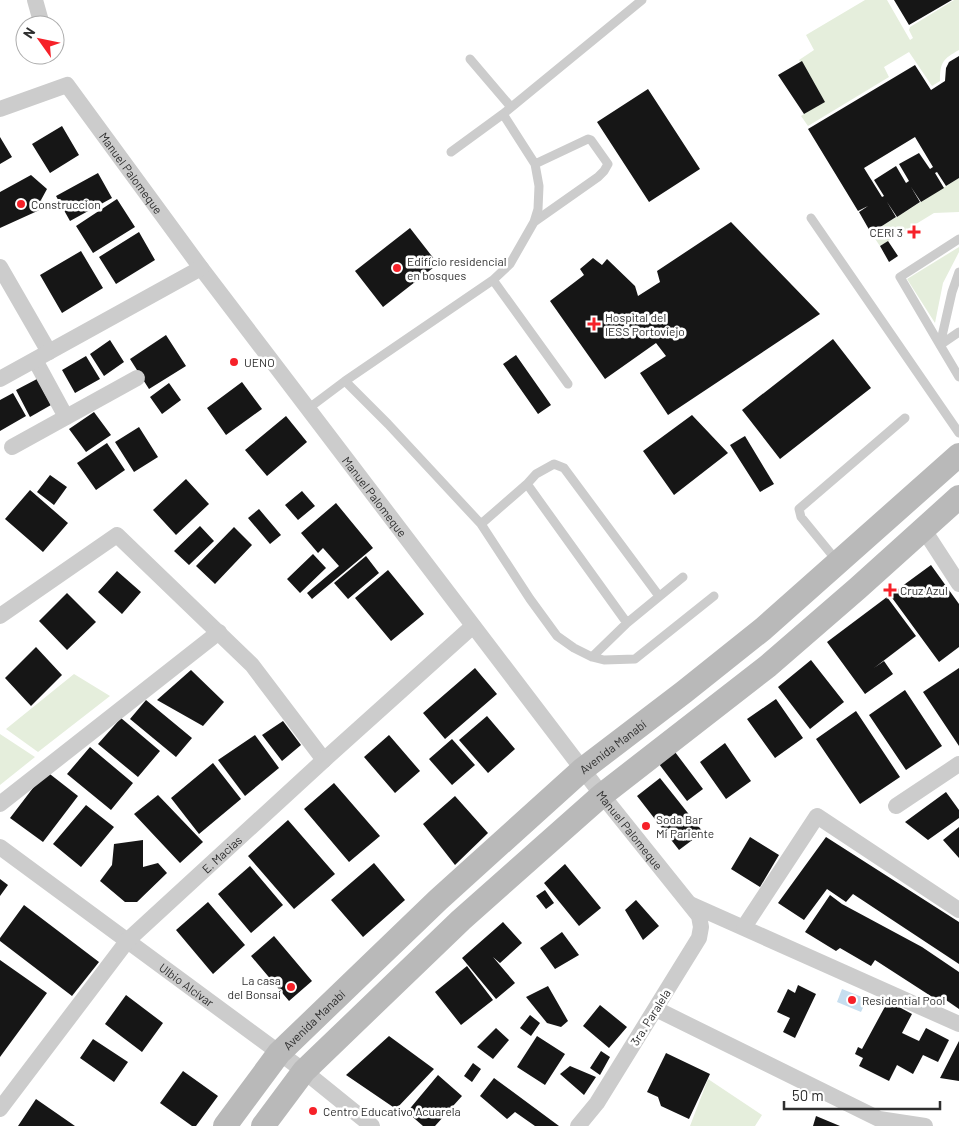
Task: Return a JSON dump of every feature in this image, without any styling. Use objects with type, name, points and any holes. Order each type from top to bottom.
[{"type":"main road","name":"Avenida Manabí","points":[[225,1126],[279,1053],[438,900],[583,769],[763,629],[959,455]]},
{"type":"main road","points":[[263,1126],[304,1071],[461,920],[602,795],[768,666],[924,530],[959,497]]},
{"type":"street","points":[[35,0],[39,15]]},
{"type":"street","name":"Manuel Palomeque","points":[[0,109],[67,85],[200,268],[309,408],[602,795],[690,904]]},
{"type":"street","points":[[0,267],[42,356],[66,417]]},
{"type":"street","points":[[0,379],[200,268]]},
{"type":"street","points":[[12,447],[137,378]]},
{"type":"street","points":[[924,530],[959,584]]},
{"type":"street","points":[[0,616],[117,536],[252,665],[324,760]]},
{"type":"street","name":"E. Macias","points":[[0,1109],[128,940],[473,626]]},
{"type":"street","points":[[0,804],[219,632]]},
{"type":"street","points":[[896,806],[959,764]]},
{"type":"street","points":[[744,926],[817,816],[959,910]]},
{"type":"street","name":"Ulbio Alcívar","points":[[0,846],[304,1071],[372,1126]]},
{"type":"street","points":[[690,904],[744,926],[959,1024]]},
{"type":"street","name":"3ra. Paralela","points":[[578,1126],[597,1103],[698,938],[701,927],[699,916],[690,904]]},
{"type":"street","points":[[656,1009],[878,1119],[925,1126]]},
{"type":"lane","points":[[451,152],[512,107],[642,0]]},
{"type":"lane","points":[[470,58],[512,107]]},
{"type":"lane","points":[[309,408],[492,280],[510,264],[534,222],[538,210],[539,186],[535,164],[503,114]]},
{"type":"lane","points":[[534,222],[598,177],[608,164],[591,140],[588,139],[535,164]]},
{"type":"lane","points":[[811,218],[959,433]]},
{"type":"lane","points":[[959,239],[900,277],[959,378]]},
{"type":"lane","points":[[940,345],[952,292],[959,272]]},
{"type":"lane","points":[[492,280],[568,384]]},
{"type":"lane","points":[[940,345],[959,332]]},
{"type":"lane","points":[[345,381],[388,424],[481,524],[530,599],[557,636],[574,648],[592,657],[604,660],[635,659],[714,596]]},
{"type":"lane","points":[[839,563],[801,517],[799,509],[905,418]]},
{"type":"lane","points":[[481,524],[536,474],[554,464],[564,468],[659,596]]},
{"type":"lane","points":[[527,484],[627,623]]},
{"type":"lane","points":[[592,657],[627,623],[683,577]]},
{"type":"green space","points":[[865,0],[887,0],[910,40],[913,38],[909,30],[910,27],[954,0],[959,0],[959,50],[946,59],[942,65],[940,81],[932,86],[909,52],[884,67],[889,77],[808,126],[801,116],[824,101],[799,60],[814,50],[806,35]]},
{"type":"green space","points":[[959,178],[959,212],[934,213],[880,246],[871,233]]},
{"type":"green space","points":[[959,247],[959,252],[943,283],[935,323],[907,279]]},
{"type":"green space","points":[[74,674],[110,696],[38,752],[6,729]]},
{"type":"green space","points":[[0,734],[35,757],[0,785]]},
{"type":"green space","points":[[708,1079],[762,1115],[755,1126],[690,1126]]},
{"type":"water","name":"Residential Pool","points":[[842,989],[867,999],[861,1012],[837,1002]]},
{"type":"building","points":[[894,0],[952,0],[909,25]]},
{"type":"building","points":[[959,56],[959,178],[946,186],[937,172],[935,173],[944,188],[921,202],[911,187],[920,202],[897,217],[887,202],[896,217],[871,233],[859,212],[868,206],[858,211],[808,129],[915,65],[931,90],[945,81],[946,68],[949,62]],"holes":[[[915,137],[933,167],[930,169],[919,153],[899,164],[909,181],[906,183],[896,166],[874,180],[884,196],[882,197],[864,168]]]},
{"type":"building","points":[[802,61],[825,102],[804,114],[778,75]]},
{"type":"building","points":[[648,89],[700,169],[649,202],[597,122]]},
{"type":"building","points":[[62,126],[79,155],[50,173],[32,144]]},
{"type":"building","points":[[0,137],[12,157],[0,164]]},
{"type":"building","points":[[98,173],[112,198],[70,221],[56,196]]},
{"type":"building","name":"Construccion","points":[[31,175],[47,189],[41,200],[44,208],[0,228],[0,192]]},
{"type":"building","points":[[117,199],[135,227],[93,253],[76,226]]},
{"type":"building","points":[[731,222],[820,314],[668,415],[640,373],[666,356],[656,343],[605,379],[550,301],[584,275],[580,269],[593,258],[602,265],[607,259],[635,286],[638,296],[660,282],[657,271]]},
{"type":"building","name":"Edificio residencial en bosques","points":[[410,228],[438,264],[383,307],[355,271]]},
{"type":"building","points":[[139,232],[155,260],[116,284],[99,257]]},
{"type":"building","points":[[888,241],[898,256],[889,262],[880,246]]},
{"type":"building","points":[[81,251],[103,288],[62,313],[40,275]]},
{"type":"building","points":[[166,335],[186,366],[149,389],[130,359]]},
{"type":"building","points":[[833,339],[871,388],[780,459],[742,410]]},
{"type":"building","points":[[110,340],[124,362],[104,376],[90,354]]},
{"type":"building","points":[[516,355],[551,405],[538,414],[503,364]]},
{"type":"building","points":[[86,356],[100,379],[75,393],[62,370]]},
{"type":"building","points":[[37,379],[51,405],[30,417],[16,390]]},
{"type":"building","points":[[242,382],[262,409],[226,435],[207,408]]},
{"type":"building","points":[[169,383],[181,400],[162,414],[150,397]]},
{"type":"building","points":[[13,393],[26,416],[0,431],[0,400]]},
{"type":"building","points":[[94,412],[111,435],[86,452],[69,429]]},
{"type":"building","points":[[692,415],[728,453],[674,495],[643,451]]},
{"type":"building","points":[[286,416],[307,442],[267,476],[245,450]]},
{"type":"building","points":[[139,427],[158,457],[134,472],[115,442]]},
{"type":"building","points":[[745,436],[774,484],[760,492],[730,445]]},
{"type":"building","points":[[107,443],[125,470],[96,490],[77,463]]},
{"type":"building","points":[[50,475],[67,487],[54,505],[37,492]]},
{"type":"building","points":[[186,479],[209,504],[176,535],[153,510]]},
{"type":"building","points":[[30,490],[68,523],[43,552],[5,519]]},
{"type":"building","points":[[302,491],[315,506],[298,520],[285,505]]},
{"type":"building","points":[[336,503],[373,548],[312,599],[307,593],[339,566],[323,548],[318,553],[301,533]]},
{"type":"building","points":[[259,509],[281,535],[270,544],[248,518]]},
{"type":"building","points":[[200,526],[214,541],[189,565],[174,551]]},
{"type":"building","points":[[234,527],[252,545],[215,584],[196,566]]},
{"type":"building","points":[[313,554],[326,568],[300,593],[287,579]]},
{"type":"building","points":[[366,556],[379,573],[348,599],[334,583]]},
{"type":"building","points":[[931,565],[959,604],[959,647],[939,662],[890,595]]},
{"type":"building","points":[[388,570],[424,614],[391,641],[355,598]]},
{"type":"building","points":[[117,571],[141,592],[122,614],[98,592]]},
{"type":"building","points":[[67,593],[96,622],[67,650],[39,621]]},
{"type":"building","points":[[887,597],[916,636],[874,668],[884,661],[893,674],[865,694],[827,642]]},
{"type":"building","points":[[36,647],[62,675],[31,706],[5,678]]},
{"type":"building","points":[[811,660],[844,702],[810,729],[778,687]]},
{"type":"building","points":[[475,668],[497,694],[445,739],[423,713]]},
{"type":"building","points":[[959,668],[959,746],[923,692]]},
{"type":"building","points":[[191,670],[224,702],[203,726],[157,700]]},
{"type":"building","points":[[905,690],[942,746],[906,770],[869,715]]},
{"type":"building","points":[[776,699],[803,738],[775,758],[747,719]]},
{"type":"building","points":[[146,700],[192,738],[176,757],[130,719]]},
{"type":"building","points":[[856,711],[900,777],[860,804],[816,739]]},
{"type":"building","points":[[487,716],[515,749],[488,773],[459,740]]},
{"type":"building","points":[[121,718],[160,751],[138,777],[98,744]]},
{"type":"building","points":[[283,721],[301,745],[282,761],[262,735]]},
{"type":"building","points":[[255,735],[279,768],[245,796],[218,760]]},
{"type":"building","points":[[389,735],[420,771],[395,793],[364,757]]},
{"type":"building","points":[[452,739],[475,765],[452,785],[429,759]]},
{"type":"building","points":[[725,743],[751,781],[726,799],[700,762]]},
{"type":"building","points":[[90,747],[133,783],[111,810],[67,774]]},
{"type":"building","points":[[675,752],[703,789],[687,801],[659,764]]},
{"type":"building","points":[[213,763],[241,799],[199,834],[171,798]]},
{"type":"building","points":[[46,771],[78,796],[43,842],[10,818]]},
{"type":"building","points":[[660,778],[703,832],[679,850],[637,796]]},
{"type":"building","points":[[334,783],[380,836],[349,862],[304,809]]},
{"type":"building","points":[[946,792],[959,810],[959,818],[928,840],[905,822]]},
{"type":"building","points":[[158,795],[203,842],[180,863],[134,814]]},
{"type":"building","points":[[455,796],[488,833],[455,865],[423,824]]},
{"type":"building","points":[[86,805],[114,827],[81,867],[53,844]]},
{"type":"building","points":[[288,820],[335,874],[294,909],[248,856]]},
{"type":"building","points":[[959,827],[959,858],[943,840]]},
{"type":"building","points":[[750,837],[779,855],[760,887],[731,869]]},
{"type":"building","points":[[826,837],[959,922],[959,964],[853,894],[846,902],[827,889],[804,920],[778,903]]},
{"type":"building","points":[[143,840],[143,867],[158,863],[167,873],[137,902],[125,902],[100,881],[112,865],[114,844]]},
{"type":"building","points":[[374,863],[405,900],[363,937],[331,900]]},
{"type":"building","points":[[565,864],[601,908],[579,926],[544,883]]},
{"type":"building","points":[[250,866],[283,905],[251,933],[218,894]]},
{"type":"building","points":[[0,879],[8,885],[0,896]]},
{"type":"building","points":[[545,890],[554,903],[546,909],[536,896]]},
{"type":"building","points":[[830,895],[842,904],[922,947],[959,972],[959,1009],[943,998],[940,1002],[875,960],[871,966],[840,948],[836,951],[805,932]]},
{"type":"building","points":[[636,900],[659,926],[643,940],[625,910]]},
{"type":"building","points":[[208,902],[245,945],[213,974],[176,930]]},
{"type":"building","points":[[24,905],[99,962],[72,996],[0,941],[0,938]]},
{"type":"building","points":[[503,922],[522,943],[500,963],[493,957],[515,983],[496,999],[462,958]]},
{"type":"building","points":[[562,932],[579,955],[555,969],[540,948]]},
{"type":"building","points":[[274,936],[312,981],[289,1001],[251,956]]},
{"type":"building","points":[[0,960],[47,993],[0,1057]]},
{"type":"building","points":[[467,966],[493,1000],[461,1025],[435,992]]},
{"type":"building","points":[[798,985],[816,994],[795,1038],[783,1032],[790,1018],[777,1012],[788,989],[795,993]]},
{"type":"building","points":[[548,986],[568,1021],[561,1027],[547,1023],[526,997]]},
{"type":"building","points":[[126,995],[163,1023],[142,1052],[105,1024]]},
{"type":"building","points":[[888,1001],[912,1014],[902,1033],[919,1041],[926,1028],[949,1040],[938,1062],[923,1055],[913,1074],[897,1065],[889,1081],[859,1066],[863,1058],[855,1054],[858,1047],[862,1049]]},
{"type":"building","points":[[600,1005],[627,1027],[609,1048],[583,1026]]},
{"type":"building","points":[[530,1015],[540,1023],[531,1036],[520,1028]]},
{"type":"building","points":[[496,1028],[509,1040],[493,1059],[477,1047]]},
{"type":"building","points":[[389,1036],[434,1069],[396,1109],[346,1075]]},
{"type":"building","points":[[537,1036],[565,1054],[545,1085],[517,1067]]},
{"type":"building","points":[[93,1039],[128,1062],[114,1082],[80,1058]]},
{"type":"building","points":[[959,1041],[959,1081],[940,1078]]},
{"type":"building","points":[[601,1051],[610,1057],[600,1075],[590,1068]]},
{"type":"building","points":[[666,1053],[710,1074],[689,1119],[661,1106],[658,1097],[647,1092]]},
{"type":"building","points":[[473,1063],[481,1069],[472,1082],[464,1076]]},
{"type":"building","points":[[570,1066],[596,1077],[584,1095],[560,1074]]},
{"type":"building","points":[[183,1071],[218,1096],[196,1126],[192,1126],[160,1103]]},
{"type":"building","points":[[438,1075],[462,1096],[435,1126],[423,1126],[407,1112]]},
{"type":"building","points":[[494,1078],[559,1126],[535,1126],[515,1112],[507,1119],[480,1096]]},
{"type":"building","points":[[36,1099],[75,1126],[18,1126]]},
{"type":"building","points":[[816,1116],[840,1126],[813,1126]]},
{"type":"place","name":"Construccion","points":[[21,204]]},
{"type":"place","name":"CERI 3","points":[[914,232]]},
{"type":"place","name":"Edificio residencial en bosques","points":[[397,268]]},
{"type":"place","name":"Hospital del IESS Portoviejo","points":[[594,324]]},
{"type":"place","name":"UENO","points":[[234,362]]},
{"type":"place","name":"Cruz Azul","points":[[890,590]]},
{"type":"place","name":"Soda Bar Mi Pariente","points":[[646,826]]},
{"type":"place","name":"La casa del Bonsai","points":[[291,987]]},
{"type":"place","name":"Residential Pool","points":[[852,1000]]},
{"type":"place","name":"Centro Educativo Acuarela","points":[[313,1111]]}]
